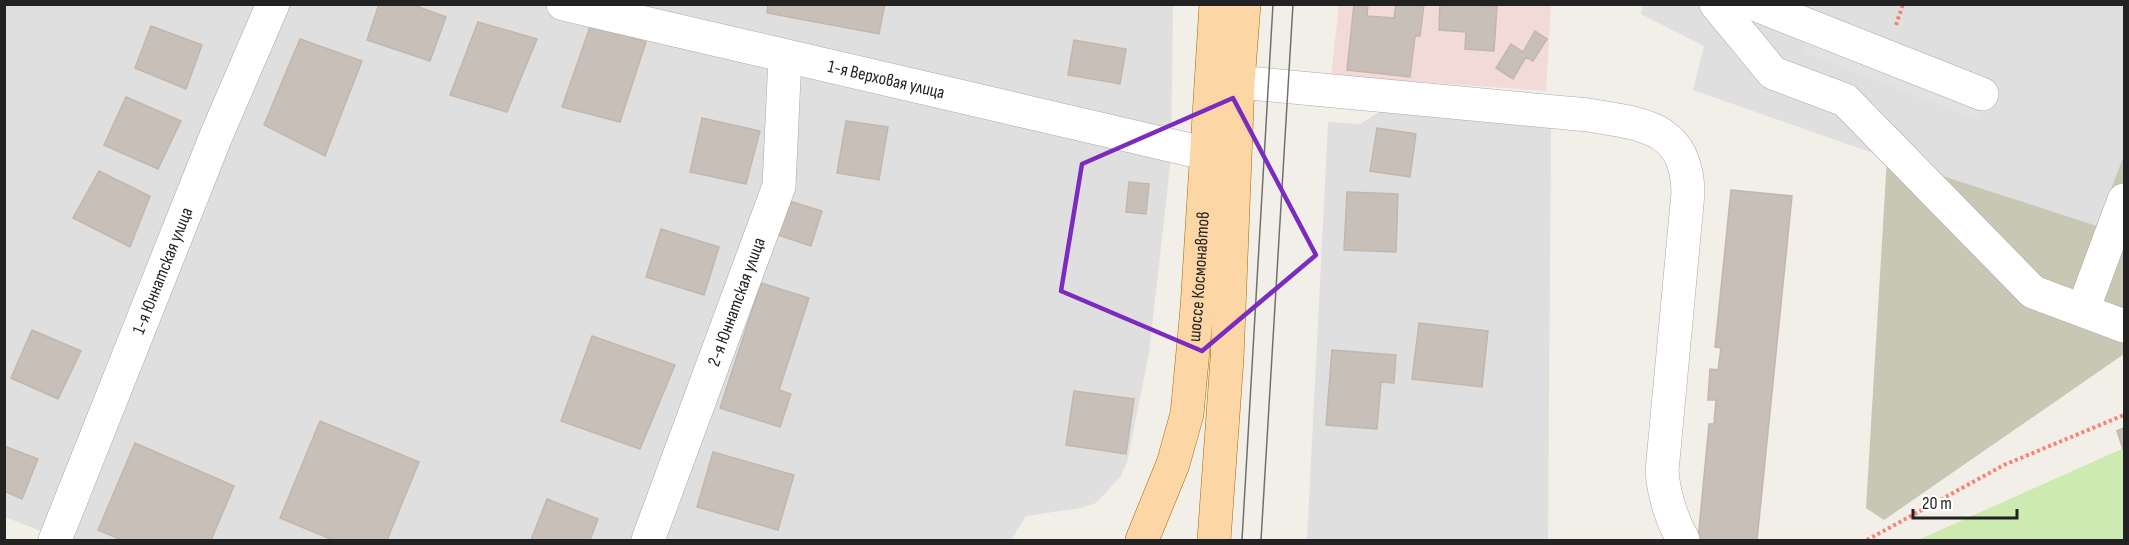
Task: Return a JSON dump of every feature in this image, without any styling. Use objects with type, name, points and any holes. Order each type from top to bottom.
[{"type":"main road","name":"шоссе Космонавтов","points":[[1142,540],[1173,464],[1187,414],[1208,153],[1216,4]]},
{"type":"main road","name":"шоссе Космонавтов","points":[[1214,540],[1227,359],[1238,82],[1244,4]]},
{"type":"street","name":"1-я Юннатская улица","points":[[56,540],[216,136],[273,4]]},
{"type":"street","name":"1-я Верховая улица","points":[[562,4],[1208,153]]},
{"type":"street","points":[[1716,4],[1773,73],[1845,100],[2033,292],[2124,326]]},
{"type":"street","points":[[1754,4],[1982,94]]},
{"type":"street","name":"2-я Юннатская улица","points":[[648,540],[779,186],[785,57]]},
{"type":"street","points":[[1238,82],[1588,115],[1655,129],[1673,143],[1682,157],[1688,176],[1688,193],[1662,471],[1666,498],[1683,540]]},
{"type":"street","points":[[2083,310],[2124,200]]},
{"type":"path","points":[[1867,540],[2004,465],[2124,415]]},
{"type":"highlighted area","points":[[1233,98],[1316,255],[1202,351],[1061,291],[1082,164]]},
{"type":"shaded area","points":[[1643,4],[2124,5],[2124,155],[2098,227],[1887,158],[1693,90],[1704,46],[1641,14]]},
{"type":"shaded area","points":[[4,5],[1173,5],[1171,158],[1149,353],[1127,463],[1120,477],[1096,503],[1081,508],[1026,516],[1011,540],[63,540],[5,517]]},
{"type":"shaded area","points":[[1339,5],[1551,5],[1546,91],[1331,76]]},
{"type":"shaded area","points":[[1730,5],[1794,5],[1994,81],[1979,120],[1803,52],[1810,35]]},
{"type":"shaded area","points":[[1389,106],[1551,122],[1548,540],[1307,540],[1328,122],[1360,124]]},
{"type":"shaded area","points":[[2124,155],[2124,354],[1884,520],[1866,508],[1887,158],[2097,226]]},
{"type":"green space","points":[[2124,448],[2124,540],[1918,540]]},
{"type":"building","points":[[379,4],[411,4],[446,17],[430,61],[367,40]]},
{"type":"building","points":[[768,4],[885,4],[879,34],[767,13]]},
{"type":"building","points":[[1354,4],[1368,4],[1367,16],[1394,18],[1396,4],[1424,4],[1420,36],[1415,36],[1410,77],[1347,70]]},
{"type":"building","points":[[1440,4],[1497,6],[1494,51],[1465,49],[1466,32],[1439,30]]},
{"type":"building","points":[[478,22],[537,39],[507,112],[450,95]]},
{"type":"building","points":[[591,24],[646,42],[620,122],[562,107]]},
{"type":"building","points":[[151,26],[202,45],[186,89],[135,68]]},
{"type":"building","points":[[1535,31],[1547,39],[1533,61],[1526,57],[1513,79],[1496,68],[1511,44],[1523,52]]},
{"type":"building","points":[[300,39],[362,61],[325,156],[264,125]]},
{"type":"building","points":[[1074,40],[1126,49],[1120,84],[1068,75]]},
{"type":"building","points":[[126,97],[181,121],[158,169],[104,145]]},
{"type":"building","points":[[702,118],[760,131],[746,184],[690,172]]},
{"type":"building","points":[[846,121],[888,127],[879,180],[837,173]]},
{"type":"building","points":[[1377,128],[1416,134],[1410,177],[1370,171]]},
{"type":"building","points":[[99,171],[150,196],[130,247],[73,218]]},
{"type":"building","points":[[1129,182],[1149,184],[1146,214],[1126,212]]},
{"type":"building","points":[[1731,190],[1792,196],[1757,540],[1698,540],[1709,424],[1714,424],[1716,400],[1708,400],[1710,369],[1718,370],[1721,348],[1715,347]]},
{"type":"building","points":[[1347,192],[1398,194],[1396,252],[1344,250]]},
{"type":"building","points":[[786,200],[822,211],[811,246],[775,234]]},
{"type":"building","points":[[661,229],[719,247],[704,295],[646,277]]},
{"type":"building","points":[[761,283],[809,298],[779,390],[791,394],[780,427],[720,408]]},
{"type":"building","points":[[1419,323],[1488,331],[1482,387],[1412,379]]},
{"type":"building","points":[[32,330],[81,351],[58,399],[11,378]]},
{"type":"building","points":[[592,336],[675,365],[640,449],[561,421]]},
{"type":"building","points":[[1332,350],[1396,355],[1394,383],[1381,382],[1377,429],[1326,425]]},
{"type":"building","points":[[1074,391],[1134,399],[1126,454],[1066,445]]},
{"type":"building","points":[[320,421],[419,462],[387,540],[333,540],[280,518]]},
{"type":"building","points":[[2124,428],[2124,452],[2117,431]]},
{"type":"building","points":[[135,443],[234,486],[211,540],[122,540],[98,530]]},
{"type":"building","points":[[4,446],[38,459],[22,499],[4,491]]},
{"type":"building","points":[[713,452],[794,475],[778,530],[697,507]]},
{"type":"building","points":[[547,499],[598,519],[590,540],[531,540]]},
{"type":"tram line","points":[[1242,540],[1273,4]]},
{"type":"tram line","points":[[1261,540],[1293,4]]}]
